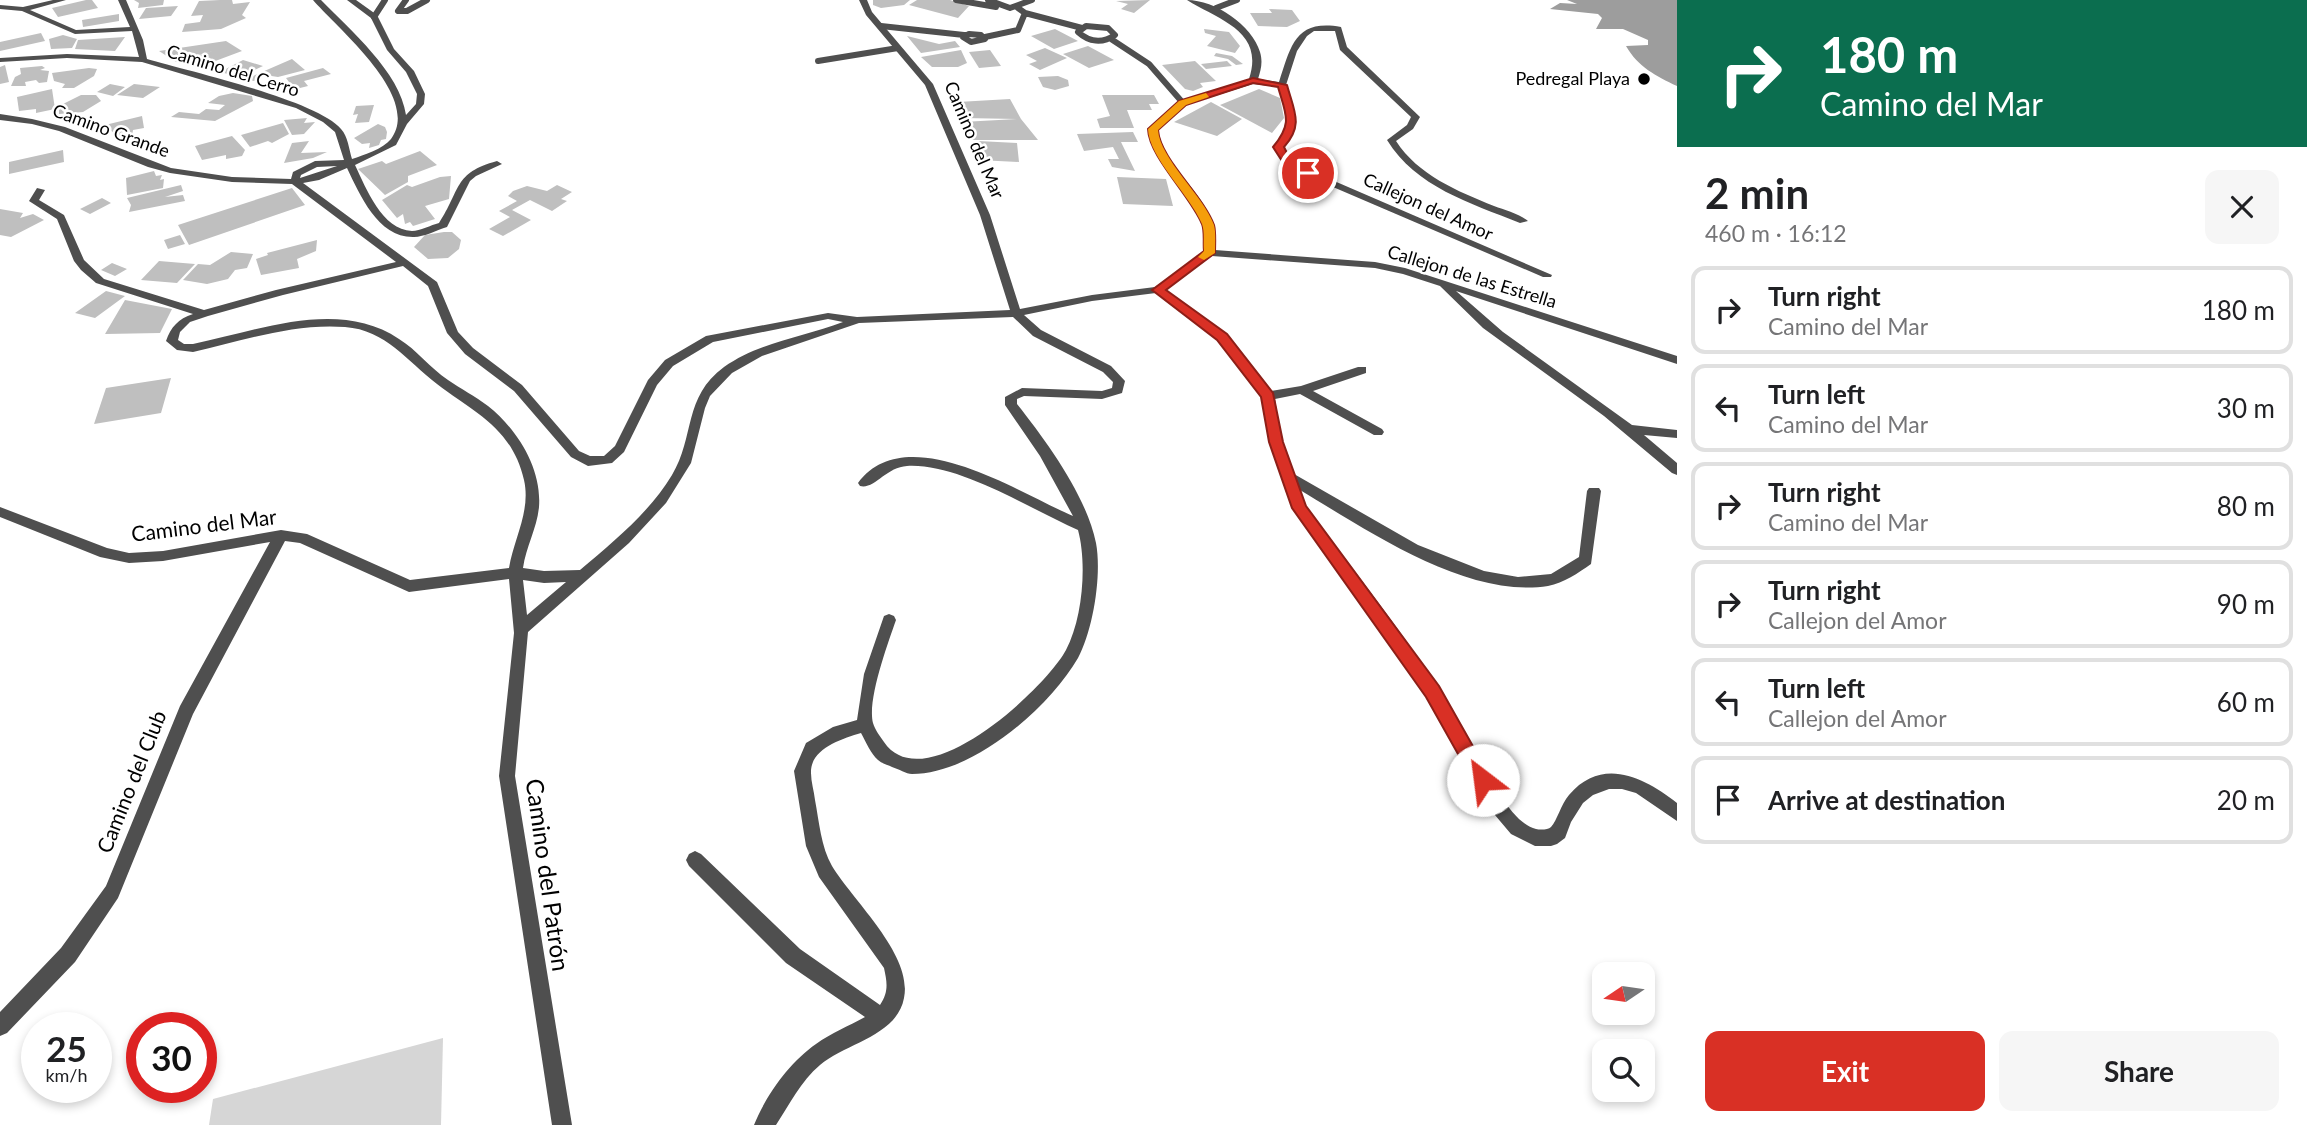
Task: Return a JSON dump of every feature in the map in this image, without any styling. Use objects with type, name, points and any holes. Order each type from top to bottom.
[{"type":"street","points":[[0,7],[23,9],[62,0]]},
{"type":"street","name":"Camino del Cerro","points":[[122,0],[143,60],[299,106],[326,120],[339,131],[349,163],[367,199],[395,230],[414,234],[443,225],[457,204],[465,178],[479,169],[497,164]]},
{"type":"street","points":[[317,0],[390,80],[402,105],[404,121]]},
{"type":"street","points":[[295,182],[324,175],[391,146],[404,121],[420,103],[421,94],[410,71],[391,50],[374,17],[351,0]]},
{"type":"street","name":"Camino del Mar","points":[[863,0],[869,13],[929,83],[985,215],[1016,313]]},
{"type":"street","points":[[1191,0],[1216,8],[1245,33],[1257,52],[1259,70],[1253,80]]},
{"type":"street","points":[[23,9],[75,32],[134,29]]},
{"type":"street","points":[[295,182],[433,284],[453,333],[469,351],[518,388],[575,454],[588,461],[607,460],[620,449],[652,383],[669,363],[710,339],[770,325],[828,316],[857,320],[1016,313],[1092,298],[1158,290],[1209,253],[1209,226],[1189,190],[1154,141],[1153,129],[1183,103],[1253,80],[1282,85],[1291,51],[1303,34],[1315,27],[1338,29],[1343,48],[1416,117],[1410,127],[1391,140],[1397,154],[1412,169],[1523,221]]},
{"type":"street","points":[[0,60],[67,56],[143,60]]},
{"type":"street","name":"Callejon del Amor","points":[[1282,85],[1292,121],[1289,135],[1278,147],[1285,159],[1308,173],[1547,275]]},
{"type":"street","name":"Camino Grande","points":[[0,117],[44,122],[156,167],[214,176],[295,182]]},
{"type":"street","points":[[40,190],[34,201],[61,217],[75,258],[86,272],[100,281],[204,314]]},
{"type":"street","name":"Callejon de las Estrella","points":[[1209,253],[1375,265],[1405,271],[1677,360]]},
{"type":"street","points":[[404,264],[280,292],[204,314],[186,320],[175,331],[172,341],[181,347],[193,348],[294,326],[332,322],[363,326],[394,340],[426,370],[483,409],[510,435],[530,478],[532,504],[516,573]]},
{"type":"street","points":[[1444,284],[1462,305],[1490,330],[1630,429],[1677,470]]},
{"type":"street","points":[[1158,290],[1222,337],[1268,396],[1276,442],[1300,508],[1433,692],[1495,802],[1517,828],[1535,838],[1551,838],[1559,832],[1562,816],[1580,792],[1611,782],[1637,786],[1677,813]]},
{"type":"street","points":[[889,620],[876,659],[865,725],[885,758],[916,767],[935,766],[963,754],[1007,725],[1056,676],[1073,653],[1090,579],[1089,544],[1083,526],[1052,464],[1011,405],[1011,397],[1022,392],[1102,396],[1118,390],[1119,381],[1107,369],[1037,333],[1016,313]]},
{"type":"street","points":[[521,630],[631,533],[678,477],[690,447],[695,410],[710,386],[729,369],[857,320]]},
{"type":"street","points":[[1268,396],[1302,390],[1362,370]]},
{"type":"street","points":[[1302,390],[1378,432]]},
{"type":"street","points":[[1630,429],[1677,434]]},
{"type":"street","points":[[865,483],[887,466],[912,462],[945,466],[993,483],[1052,515],[1083,526]]},
{"type":"street","points":[[1287,477],[1413,549],[1478,575],[1519,582],[1549,580],[1586,560],[1594,491]]},
{"type":"street","name":"Camino del Mar","points":[[0,512],[106,553],[129,558],[163,556],[281,535],[302,538],[409,586],[516,573],[544,577],[580,576]]},
{"type":"street","name":"Camino del Club","points":[[0,1026],[68,955],[112,892],[186,711],[281,535]]},
{"type":"street","name":"Camino del Patrón","points":[[516,573],[521,630],[507,739],[507,776],[562,1125]]},
{"type":"street","points":[[764,1125],[812,1059],[839,1040],[882,1018],[899,992],[892,964],[824,871],[815,846],[802,771],[812,748],[839,732],[865,725]]},
{"type":"street","points":[[695,860],[793,957],[882,1018]]},
{"type":"lane","points":[[374,17],[385,0]]},
{"type":"lane","points":[[406,0],[398,11],[407,11],[427,0]]},
{"type":"lane","points":[[956,0],[1018,8],[1025,13],[1082,28],[1108,28],[1115,35],[1111,39]]},
{"type":"lane","points":[[988,0],[999,7]]},
{"type":"lane","points":[[1018,8],[1032,0]]},
{"type":"lane","points":[[1216,8],[1237,0]]},
{"type":"lane","points":[[881,26],[964,35],[975,33],[985,37],[1018,30],[1025,13]]},
{"type":"lane","points":[[1082,28],[1079,32],[1088,39],[1111,39],[1149,64],[1183,103]]},
{"type":"lane","points":[[818,61],[898,48]]},
{"type":"shaded area","points":[[1567,0],[1677,0],[1677,86],[1642,65],[1626,46],[1648,45],[1648,40],[1623,29],[1596,29],[1602,18],[1598,14],[1550,9],[1560,3],[1577,4]]},
{"type":"shaded area","points":[[443,1038],[441,1125],[209,1125],[212,1103],[217,1103],[217,1098]]},
{"type":"building","points":[[92,0],[98,8],[58,17],[52,8]]},
{"type":"building","points":[[134,0],[164,0],[163,5],[138,8],[139,3]]},
{"type":"building","points":[[232,0],[233,4],[250,2],[242,15],[246,18],[221,29],[182,32],[185,24],[200,22],[203,15],[191,16],[199,1]]},
{"type":"building","points":[[873,0],[910,0],[904,5],[881,8],[873,5]]},
{"type":"building","points":[[917,0],[950,0],[969,6],[958,18],[909,5]]},
{"type":"building","points":[[1150,0],[1134,13],[1121,9],[1128,4],[1116,1]]},
{"type":"building","points":[[178,6],[171,16],[139,19],[146,8]]},
{"type":"building","points":[[1269,9],[1292,10],[1300,21],[1287,27],[1258,26],[1250,13],[1272,13]]},
{"type":"building","points":[[119,14],[119,21],[83,27],[82,20]]},
{"type":"building","points":[[1055,29],[1078,41],[1054,49],[1031,36]]},
{"type":"building","points":[[1204,29],[1229,32],[1240,46],[1235,53],[1207,46],[1216,36],[1205,33]]},
{"type":"building","points":[[41,33],[45,41],[0,51],[0,42]]},
{"type":"building","points":[[63,35],[77,39],[72,48],[51,49],[49,39]]},
{"type":"building","points":[[907,36],[939,44],[955,41],[960,47],[921,53]]},
{"type":"building","points":[[125,37],[115,51],[75,49],[78,40]]},
{"type":"building","points":[[226,41],[242,51],[202,66],[182,61],[213,51],[176,62],[159,51]]},
{"type":"building","points":[[1088,46],[1114,60],[1089,68],[1063,54]]},
{"type":"building","points":[[1045,48],[1067,58],[1040,70],[1029,64],[1037,61],[1026,55]]},
{"type":"building","points":[[961,50],[967,63],[958,67],[932,67],[921,57]]},
{"type":"building","points":[[990,50],[1001,66],[979,68],[969,52]]},
{"type":"building","points":[[1216,53],[1232,56],[1243,64],[1236,65],[1228,59],[1214,56]]},
{"type":"building","points":[[292,59],[305,70],[278,77],[265,75],[254,81],[246,79]]},
{"type":"building","points":[[243,60],[263,66],[248,73],[237,70],[228,74],[220,72]]},
{"type":"building","points":[[1195,61],[1216,81],[1200,83],[1203,87],[1193,91],[1185,89],[1162,65]]},
{"type":"building","points":[[1227,61],[1232,66],[1206,69],[1201,64]]},
{"type":"building","points":[[5,65],[9,82],[0,84],[0,67]]},
{"type":"building","points":[[20,68],[45,68],[40,70],[49,71],[47,82],[39,83],[36,80],[25,82],[26,86],[11,86],[15,77],[21,74]]},
{"type":"building","points":[[323,68],[331,74],[304,81],[308,86],[288,91],[282,85],[289,82],[286,78]]},
{"type":"building","points":[[97,69],[94,76],[74,88],[62,88],[65,84],[54,81],[52,73]]},
{"type":"building","points":[[1058,76],[1068,80],[1069,86],[1055,90],[1043,87],[1038,77]]},
{"type":"building","points":[[110,84],[125,87],[113,96],[97,92]]},
{"type":"building","points":[[134,84],[160,87],[143,98],[117,95]]},
{"type":"building","points":[[52,89],[55,109],[36,113],[36,109],[19,111],[17,97]]},
{"type":"building","points":[[1259,89],[1280,98],[1284,118],[1272,133],[1220,105]]},
{"type":"building","points":[[233,93],[252,96],[253,101],[215,121],[171,117],[179,112],[199,114],[206,109],[219,110],[225,105],[208,103],[219,96]]},
{"type":"building","points":[[81,95],[96,95],[101,101],[83,112],[59,114],[59,106]]},
{"type":"building","points":[[1102,95],[1154,95],[1159,104],[1149,104],[1152,110],[1127,110],[1134,128],[1100,128],[1097,119],[1110,116]]},
{"type":"building","points":[[1010,99],[1021,119],[1038,140],[971,140],[962,122],[1017,119],[963,118],[958,102]]},
{"type":"building","points":[[1211,102],[1242,119],[1217,136],[1174,122]]},
{"type":"building","points":[[374,105],[369,122],[355,123],[358,114],[353,115],[356,106]]},
{"type":"building","points":[[142,116],[144,128],[133,130],[132,136],[119,138],[105,125]]},
{"type":"building","points":[[307,118],[304,123],[315,122],[304,134],[292,135],[284,120]]},
{"type":"building","points":[[283,123],[289,134],[272,143],[268,141],[250,147],[241,135]]},
{"type":"building","points":[[378,124],[385,127],[387,132],[386,139],[381,140],[379,145],[369,148],[370,143],[362,144],[354,138]]},
{"type":"building","points":[[1133,132],[1138,142],[1121,142],[1135,171],[1112,167],[1108,159],[1119,159],[1113,147],[1084,151],[1077,134]]},
{"type":"building","points":[[232,136],[245,150],[242,156],[226,159],[226,155],[202,160],[195,146]]},
{"type":"building","points":[[309,141],[301,153],[327,152],[313,158],[284,163],[292,143]]},
{"type":"building","points":[[978,141],[1017,143],[1019,162],[978,160]]},
{"type":"building","points":[[63,150],[64,162],[9,174],[9,162]]},
{"type":"building","points":[[420,151],[437,165],[408,176],[408,182],[385,195],[358,169],[382,161],[386,164]]},
{"type":"building","points":[[154,171],[156,176],[162,175],[160,180],[164,179],[163,188],[127,195],[126,178]]},
{"type":"building","points":[[451,176],[449,199],[425,206],[435,219],[413,226],[410,222],[405,224],[403,214],[397,218],[382,200],[407,185],[412,187]]},
{"type":"building","points":[[1117,177],[1166,179],[1173,206],[1123,204]]},
{"type":"building","points":[[181,185],[183,191],[165,197],[183,195],[185,201],[129,212],[131,205],[127,198]]},
{"type":"building","points":[[557,185],[572,192],[561,199],[567,201],[552,211],[530,200],[512,210],[531,220],[503,236],[489,229],[510,217],[499,211],[517,201],[508,196],[513,191],[527,186],[547,191]]},
{"type":"building","points":[[292,188],[305,205],[189,245],[178,225]]},
{"type":"building","points":[[102,198],[111,203],[90,214],[80,209]]},
{"type":"building","points":[[0,209],[23,213],[20,218],[33,214],[44,220],[11,237],[0,235]]},
{"type":"building","points":[[452,232],[461,240],[459,249],[448,258],[428,259],[414,247],[425,235]]},
{"type":"building","points":[[180,235],[185,244],[168,249],[164,240]]},
{"type":"building","points":[[317,240],[316,251],[297,259],[299,268],[261,275],[256,259],[268,255],[267,253]]},
{"type":"building","points":[[231,252],[253,254],[247,268],[235,270],[228,279],[207,284],[183,280],[198,264],[210,265]]},
{"type":"building","points":[[159,261],[195,264],[177,283],[141,280]]},
{"type":"building","points":[[112,263],[127,269],[115,276],[101,270]]},
{"type":"building","points":[[106,291],[125,296],[95,318],[75,313]]},
{"type":"building","points":[[125,300],[172,309],[160,333],[105,334]]},
{"type":"building","points":[[171,378],[161,413],[94,424],[106,388]]},
{"type":"slow traffic","points":[[1204,257],[1209,253],[1209,226],[1189,190],[1154,141],[1153,129],[1183,103],[1206,95]]},
{"type":"place","name":"Pedregal Playa","points":[[1644,79]]},
{"type":"route","points":[[1308,173],[1285,159],[1278,147],[1289,135],[1292,121],[1282,85],[1253,80],[1183,103],[1153,129],[1154,141],[1189,190],[1209,226],[1209,253],[1158,290],[1222,337],[1268,396],[1276,442],[1300,508],[1433,692],[1483,780]]}]
